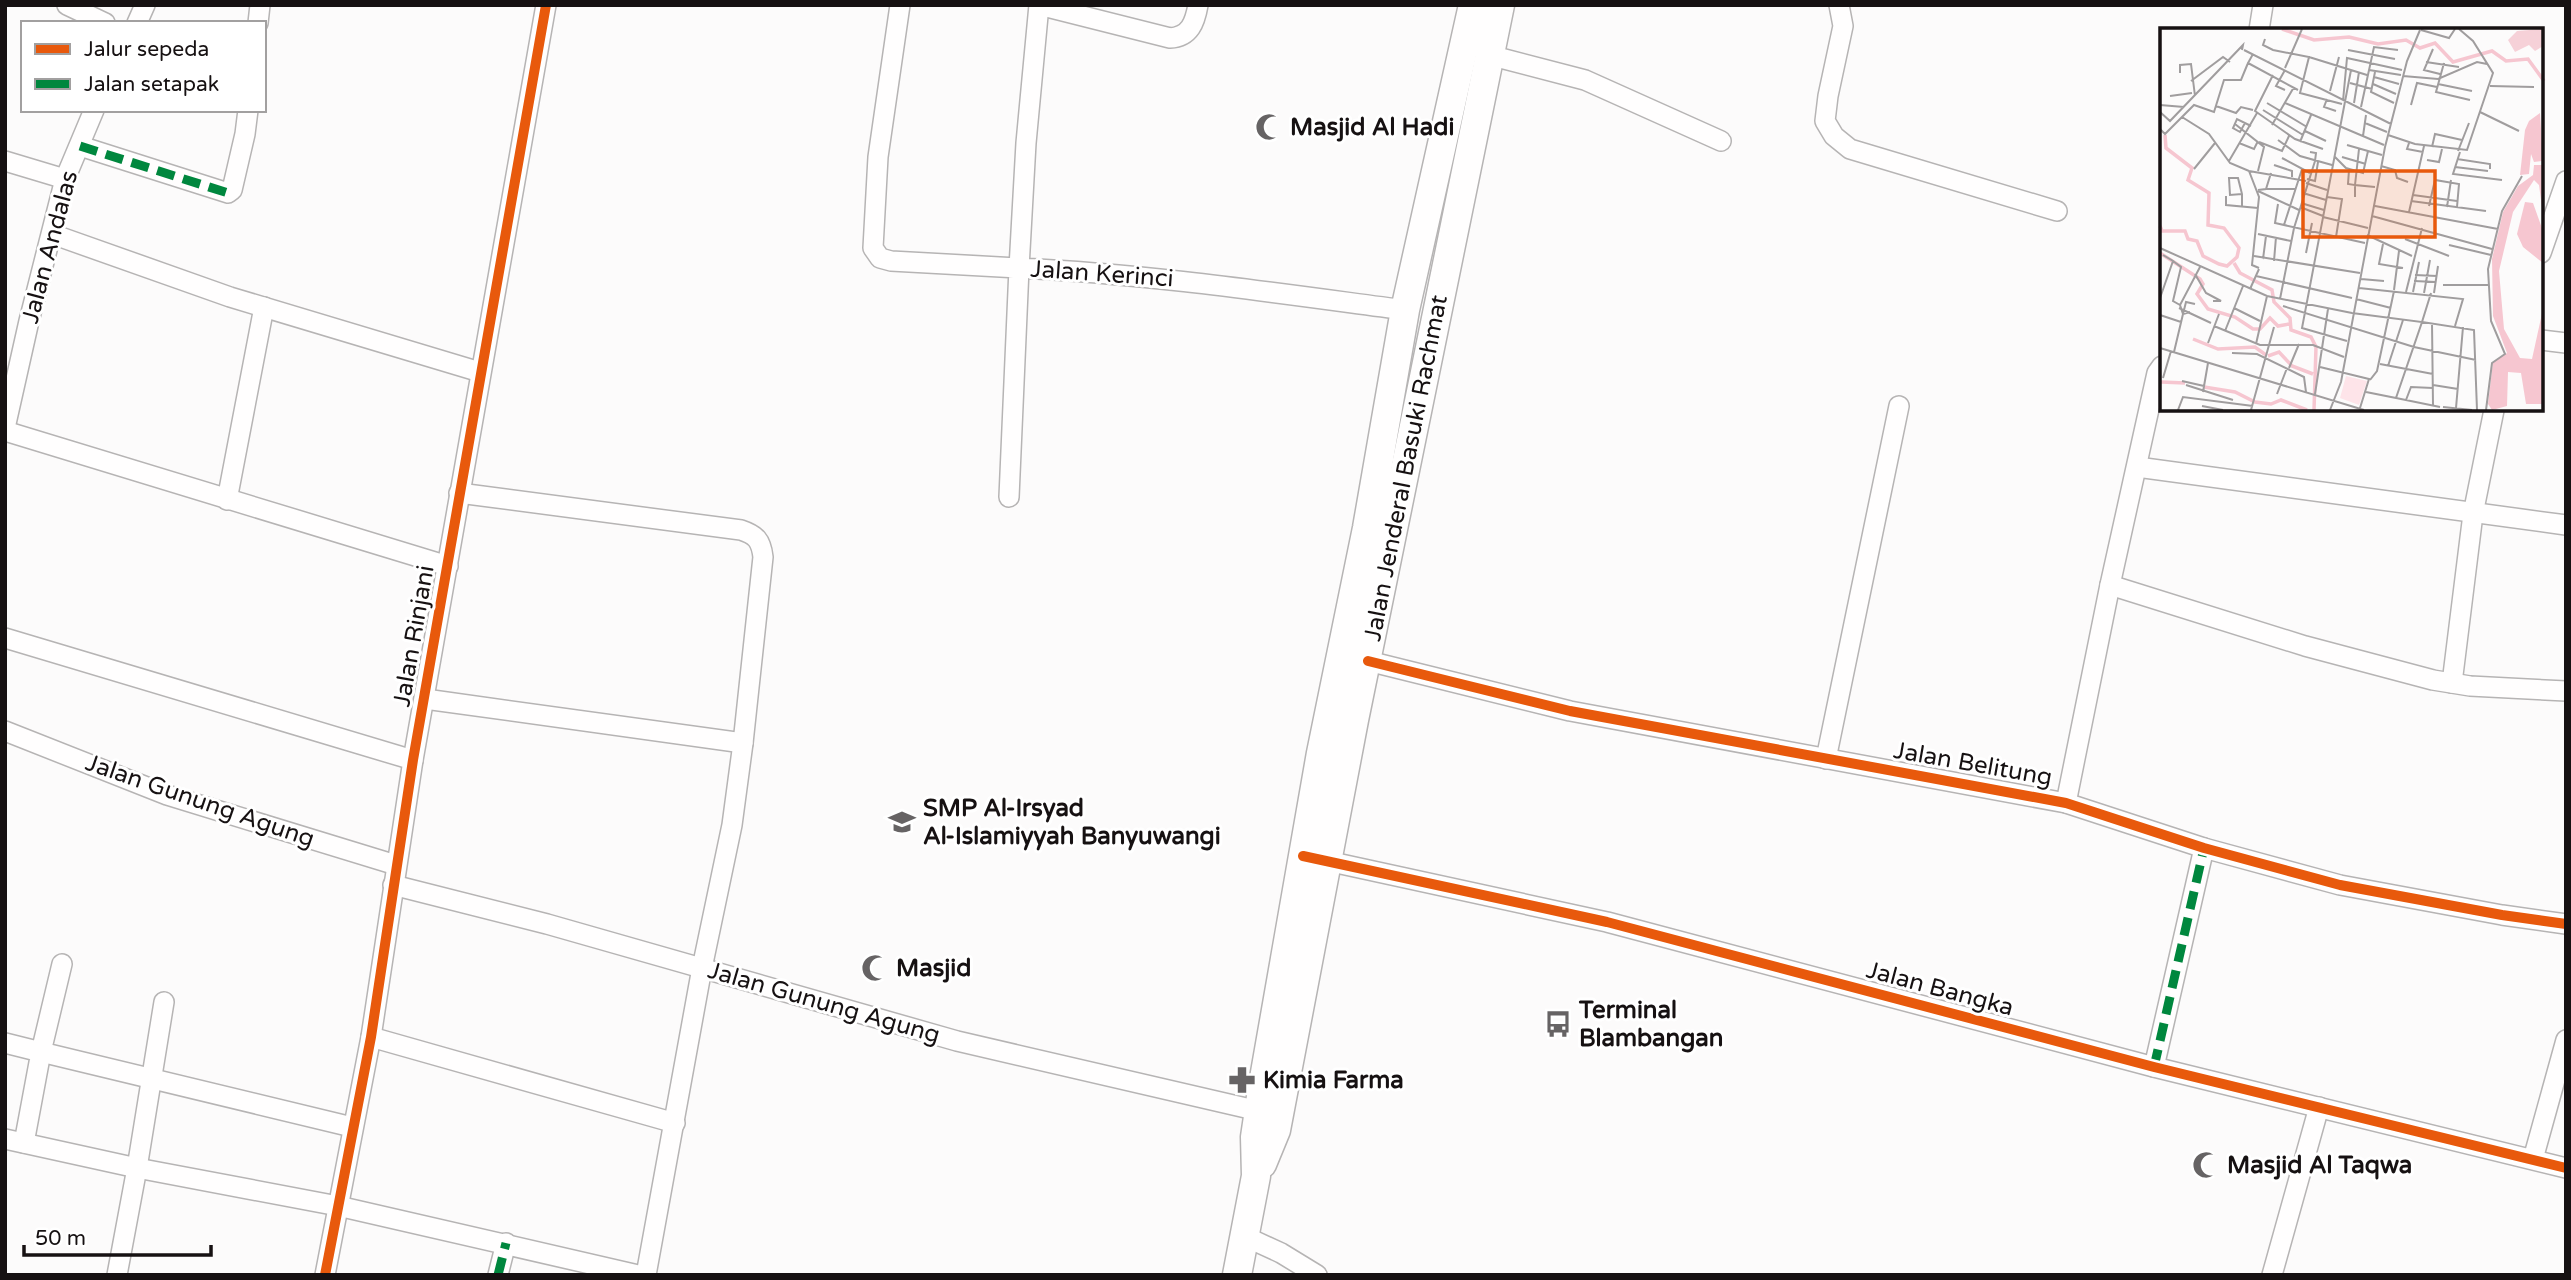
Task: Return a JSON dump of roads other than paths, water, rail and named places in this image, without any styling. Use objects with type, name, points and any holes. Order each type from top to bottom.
[{"type":"main road","name":"Jalan Jenderal Basuki Rachmat","points":[[1256,1176],[1255,1137],[1259,1111],[1315,858],[1367,661],[1489,55],[1490,6]]},
{"type":"main road","name":"Jalan Jenderal Basuki Rachmat","points":[[1237,1275],[1256,1176],[1276,1130],[1315,858],[1321,753],[1367,528],[1405,310],[1490,6]]},
{"type":"street","points":[[67,5],[101,21]]},
{"type":"street","points":[[138,21],[145,5]]},
{"type":"street","name":"Jalan Rinjani","points":[[325,1275],[371,1037],[413,760],[546,5]]},
{"type":"street","points":[[900,5],[878,157],[872,243],[874,252],[880,258],[891,261],[1019,268],[1009,497]]},
{"type":"street","points":[[1039,5],[1170,38],[1178,37],[1192,27],[1198,5]]},
{"type":"street","name":"Jalan Kerinci","points":[[1039,5],[1026,143],[1019,268],[1193,281],[1405,310]]},
{"type":"street","points":[[1839,5],[1843,26],[1825,121],[1834,136],[1850,149],[2057,211]]},
{"type":"street","points":[[2259,28],[2263,5]]},
{"type":"street","points":[[1489,55],[1585,80],[1721,141]]},
{"type":"street","name":"Jalan Andalas","points":[[5,429],[65,179],[93,112]]},
{"type":"street","points":[[80,146],[228,193],[232,190],[243,145],[248,112]]},
{"type":"street","points":[[5,161],[65,179]]},
{"type":"street","points":[[2543,247],[2566,181]]},
{"type":"street","points":[[52,234],[264,307],[480,372]]},
{"type":"street","points":[[227,499],[264,307]]},
{"type":"street","points":[[2543,340],[2566,343]]},
{"type":"street","points":[[2066,803],[2110,585],[2160,368]]},
{"type":"street","points":[[1826,760],[1899,406]]},
{"type":"street","points":[[2452,683],[2473,514],[2494,411]]},
{"type":"street","points":[[5,429],[448,566]]},
{"type":"street","points":[[2137,467],[2566,525]]},
{"type":"street","points":[[459,493],[741,530],[758,538],[763,557],[744,743],[732,825],[702,968],[646,1275]]},
{"type":"street","points":[[2110,585],[2305,646],[2452,683],[2566,691]]},
{"type":"street","points":[[5,638],[413,760]]},
{"type":"street","name":"Jalan Belitung","points":[[1367,661],[1570,712],[2066,803],[2204,849],[2351,887],[2475,911],[2566,924]]},
{"type":"street","points":[[425,699],[744,743]]},
{"type":"street","name":"Jalan Gunung Agung","points":[[5,731],[167,795],[395,875],[547,924],[957,1041],[1259,1111]]},
{"type":"street","points":[[2154,1067],[2204,849]]},
{"type":"street","name":"Jalan Bangka","points":[[1315,858],[1607,922],[2154,1067],[2566,1168]]},
{"type":"street","points":[[62,964],[41,1052],[15,1141],[137,1168],[338,1206],[638,1275]]},
{"type":"street","points":[[117,1275],[164,1002]]},
{"type":"street","points":[[371,1037],[675,1123]]},
{"type":"street","points":[[2533,1159],[2566,1040]]},
{"type":"street","points":[[5,1043],[352,1127]]},
{"type":"street","points":[[2272,1275],[2319,1107]]},
{"type":"street","points":[[1244,1236],[1281,1253],[1317,1275]]},
{"type":"street","points":[[498,1275],[506,1243]]},
{"type":"place","name":"Masjid Al Hadi","points":[[1269,127]]},
{"type":"place","name":"SMP Al-Irsyad Al-Islamiyyah Banyuwangi","points":[[902,822]]},
{"type":"place","name":"Masjid","points":[[875,968]]},
{"type":"place","name":"Terminal Blambangan","points":[[1558,1024]]},
{"type":"place","name":"Kimia Farma","points":[[1242,1080]]},
{"type":"place","name":"Masjid Al Taqwa","points":[[2206,1165]]}]
